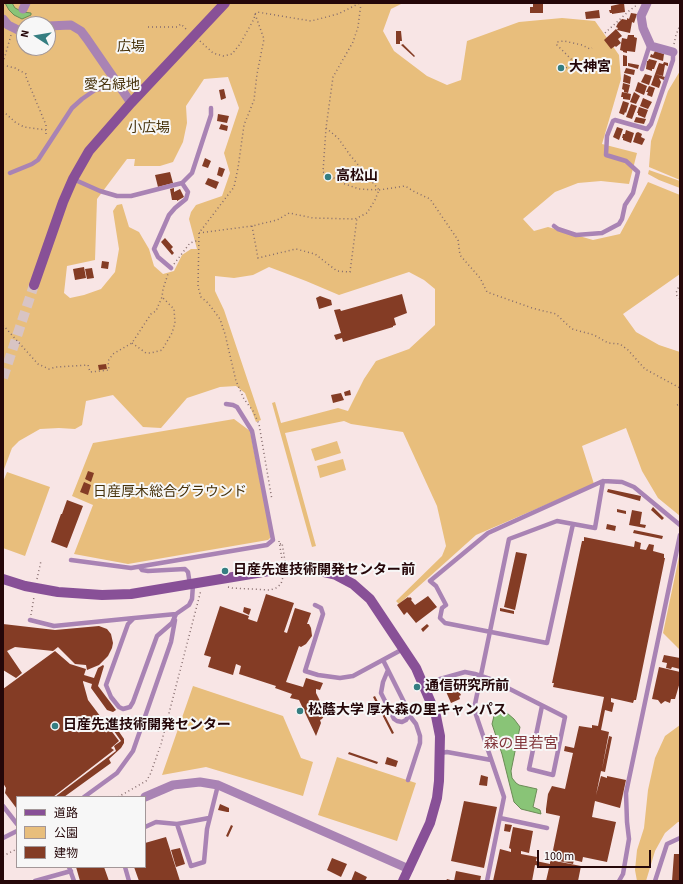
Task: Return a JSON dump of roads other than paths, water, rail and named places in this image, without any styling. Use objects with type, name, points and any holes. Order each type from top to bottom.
[{"type":"street","points":[[34,285],[63,202],[73,179],[89,151],[131,103],[224,3]]},
{"type":"street","points":[[647,3],[641,16],[650,43],[652,46],[673,52]]},
{"type":"street","points":[[3,19],[8,25],[16,29]]},
{"type":"street","points":[[56,26],[71,25],[80,31],[131,103]]},
{"type":"street","points":[[3,579],[25,586],[58,592],[102,595],[132,594],[195,586],[287,568],[306,568],[336,575],[353,584],[370,599],[416,668],[436,716],[440,736],[441,753],[437,798],[430,823],[403,881]]},
{"type":"street","points":[[146,797],[173,785],[200,782],[218,785],[409,869]]},
{"type":"lane","points":[[642,69],[650,43]]},
{"type":"lane","points":[[554,226],[558,229],[576,235],[602,233],[619,224],[622,220],[625,205],[632,193],[638,172],[626,161],[606,155],[608,136],[613,121],[615,120],[647,129],[651,124],[673,60],[673,52]]},
{"type":"lane","points":[[10,173],[38,160],[72,108],[82,99],[96,90],[120,87]]},
{"type":"lane","points":[[73,179],[100,191],[117,196],[131,196],[182,183],[192,174],[211,115],[211,108]]},
{"type":"lane","points":[[171,268],[158,257],[154,249],[169,216],[175,208],[186,199],[188,192],[182,183]]},
{"type":"lane","points":[[71,560],[122,567],[140,567],[267,545],[273,540],[252,431],[237,407],[226,404]]},
{"type":"lane","points":[[573,524],[547,643],[445,623],[440,618],[442,608],[446,605],[436,586],[430,581],[488,533],[603,482],[622,482],[634,487],[680,525]]},
{"type":"lane","points":[[487,881],[504,797],[474,709],[509,539],[557,521],[595,528],[603,482]]},
{"type":"lane","points":[[620,881],[629,839],[626,793],[680,535]]},
{"type":"lane","points":[[30,620],[54,626],[176,614],[189,605],[195,586],[185,569],[148,571],[142,570],[140,567]]},
{"type":"lane","points":[[315,605],[321,608],[323,614],[305,671],[318,675],[340,678],[353,676],[403,649]]},
{"type":"lane","points":[[134,618],[125,630],[106,685],[111,697],[119,707],[123,709],[130,707],[133,702],[157,636],[172,623],[176,614]]},
{"type":"lane","points":[[85,796],[117,773],[133,751],[171,642],[176,614]]},
{"type":"lane","points":[[384,660],[409,712],[409,715],[416,724],[420,736],[420,743],[408,780]]},
{"type":"lane","points":[[388,670],[381,688],[383,697],[394,719],[402,722],[406,720],[409,715]]},
{"type":"lane","points":[[424,686],[439,679],[465,672],[480,675],[565,717],[553,775],[529,769],[542,706]]},
{"type":"lane","points":[[441,753],[447,752],[491,760]]},
{"type":"lane","points":[[177,824],[192,866],[204,862],[209,818],[218,785]]},
{"type":"lane","points":[[3,806],[16,823]]},
{"type":"lane","points":[[146,827],[156,822],[177,824],[209,818]]},
{"type":"lane","points":[[500,818],[547,828]]},
{"type":"lane","points":[[3,838],[16,832]]},
{"type":"lane","points":[[655,881],[667,844],[680,838]]},
{"type":"lane","points":[[125,868],[129,881]]},
{"type":"lane","points":[[35,881],[70,869],[74,881]]},
{"type":"tunnel","points":[[3,378],[34,285]]},
{"type":"place","name":"大神宮","points":[[561,68]]},
{"type":"place","name":"高松山","points":[[328,177]]},
{"type":"place","name":"日産先進技術開発センター前","points":[[225,571]]},
{"type":"place","name":"通信研究所前","points":[[417,687]]},
{"type":"place","name":"松蔭大学 厚木森の里キャンパス","points":[[300,711]]},
{"type":"place","name":"日産先進技術開発センター","points":[[55,726]]},
{"type":"district","name":"森の里若宮","points":[[521,745]]},
{"type":"park label","name":"広場","points":[[131,48]]},
{"type":"park label","name":"愛名緑地","points":[[112,86]]},
{"type":"park label","name":"小広場","points":[[149,129]]},
{"type":"park label","name":"日産厚木総合グラウンド","points":[[170,493]]}]
